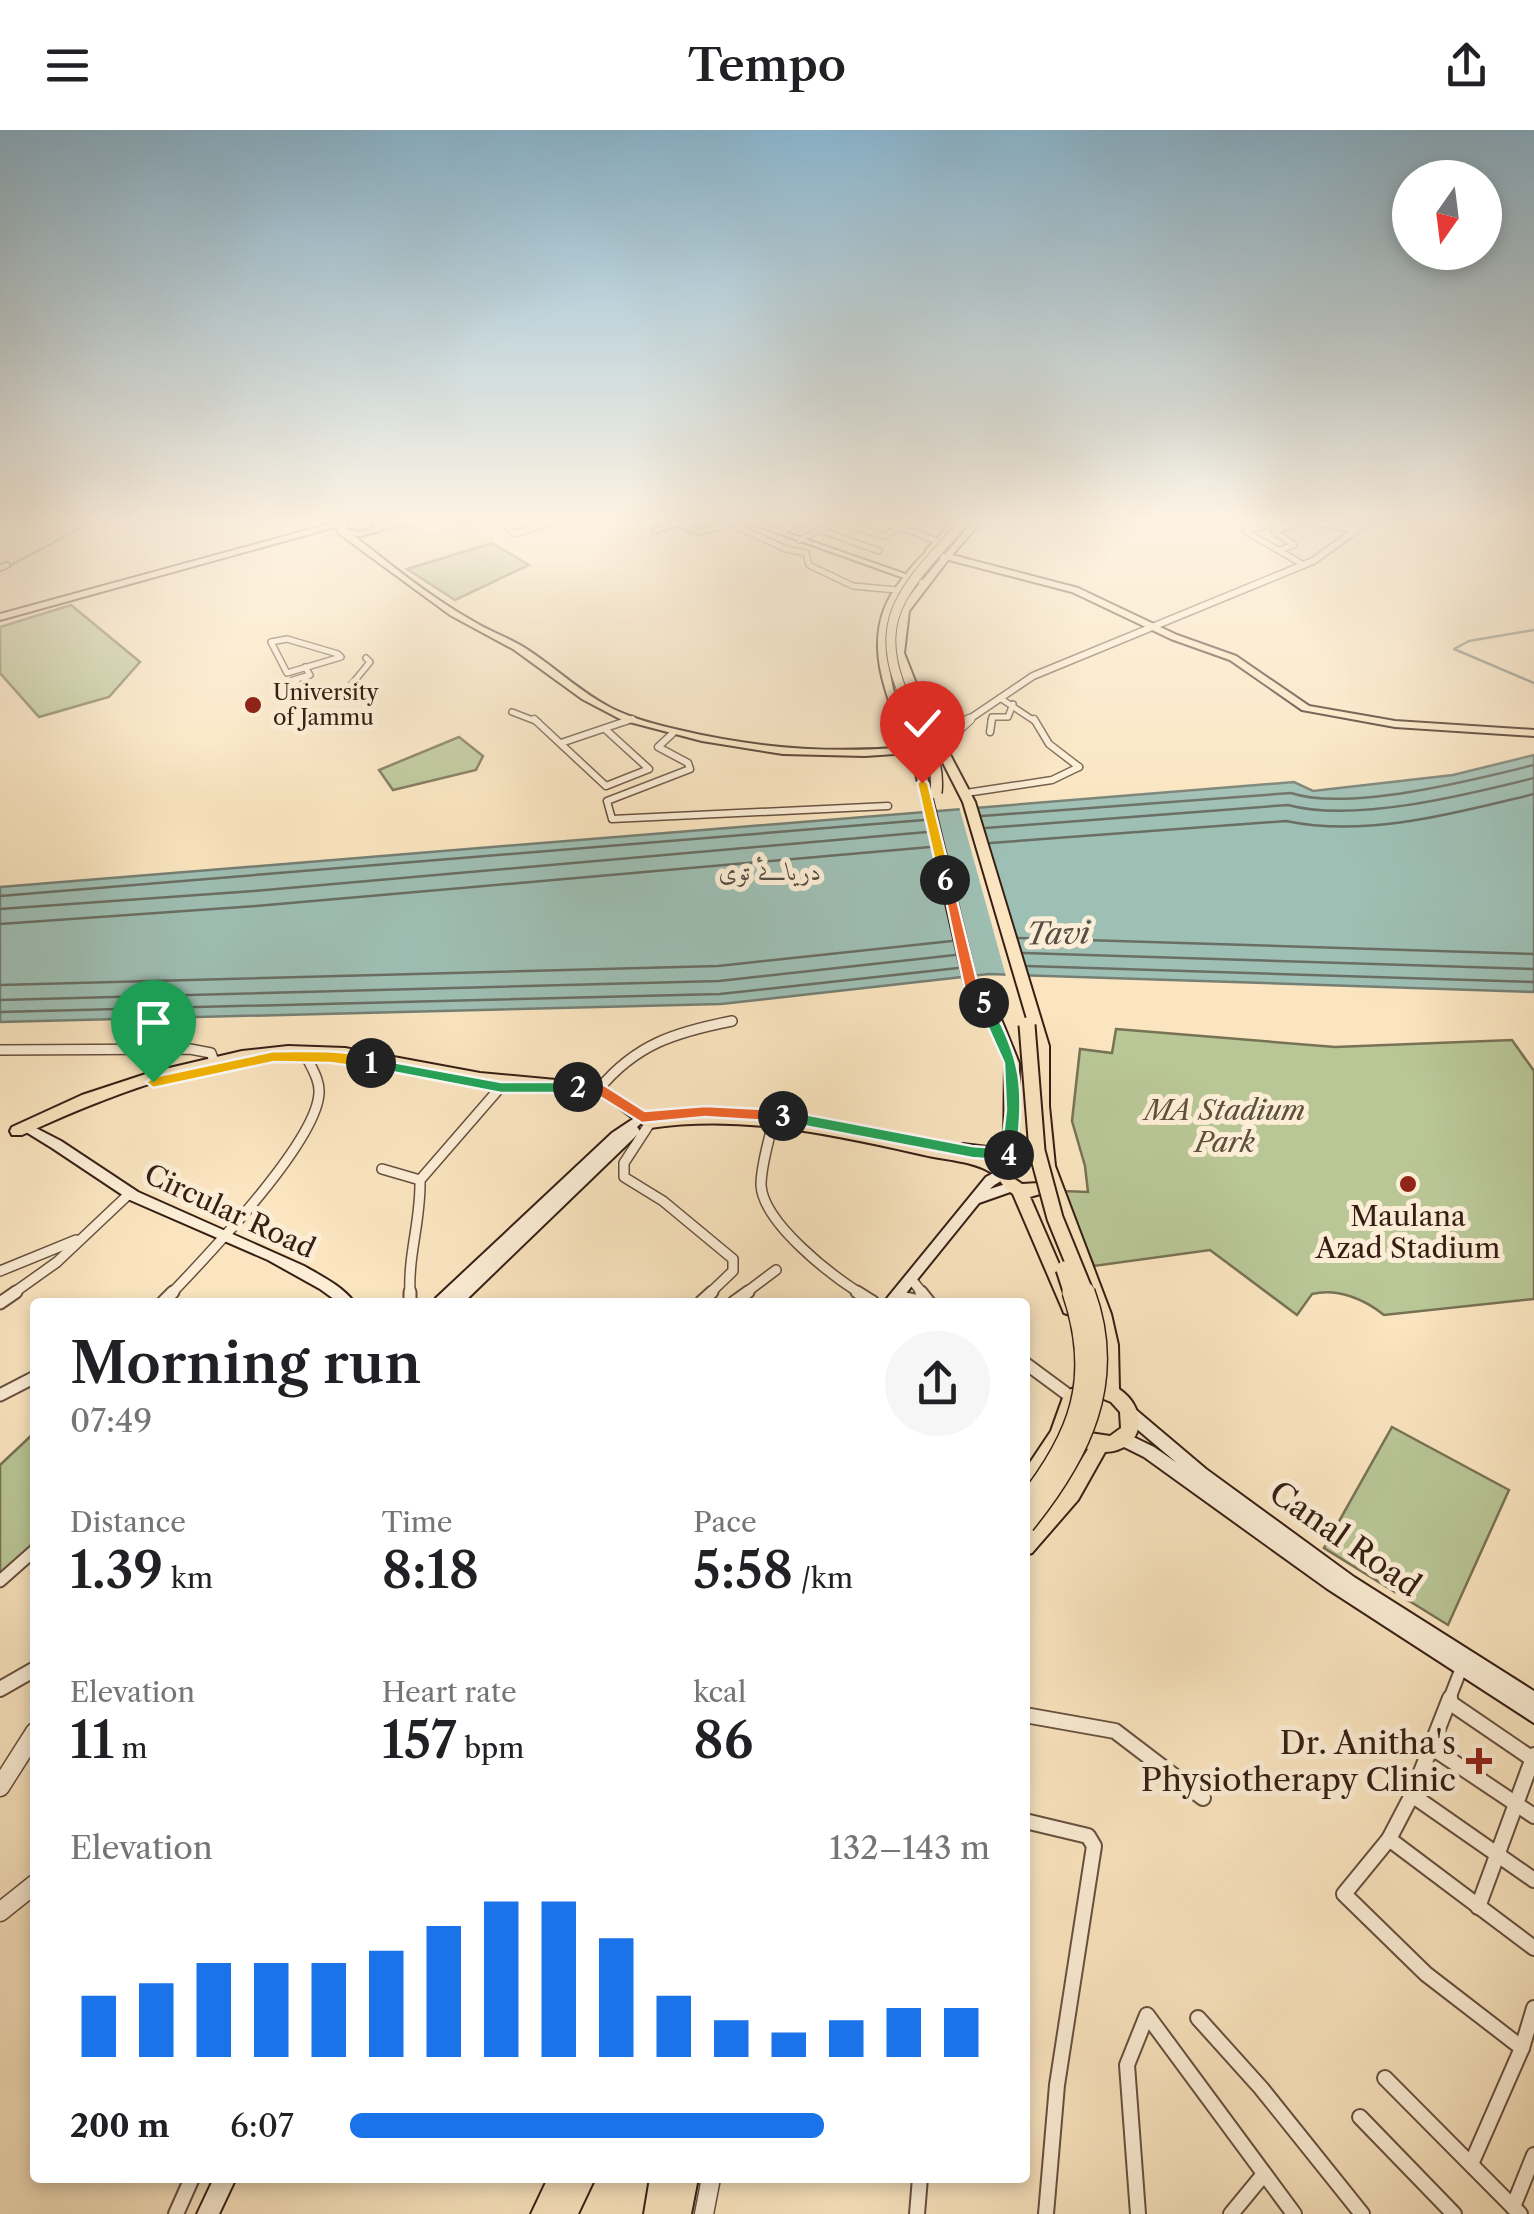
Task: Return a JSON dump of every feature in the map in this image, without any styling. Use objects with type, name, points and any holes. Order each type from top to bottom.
[{"type":"main road","points":[[464,619],[520,649],[589,697],[633,719],[674,733],[755,747],[893,755],[936,735]]},
{"type":"main road","points":[[885,619],[880,653],[888,688],[914,747],[930,800],[972,986],[1022,1057],[1025,1138],[1041,1208],[1082,1316],[1087,1371],[1073,1433],[1058,1462],[1030,1498]]},
{"type":"main road","points":[[893,619],[888,639],[896,682],[940,774],[930,800]]},
{"type":"main road","points":[[215,1064],[306,1056],[503,1085],[599,1089],[646,1120],[773,1122],[971,1160],[1037,1190],[1049,1182],[1050,1170],[1042,1106],[1043,1051],[1021,991],[965,799],[900,682],[892,639],[895,619]]},
{"type":"main road","points":[[902,619],[899,652],[954,779]]},
{"type":"main road","points":[[1142,619],[1238,658],[1303,704],[1413,723],[1534,732]]},
{"type":"main road","points":[[1143,619],[1155,625]]},
{"type":"main road","points":[[902,718],[914,730],[936,735]]},
{"type":"main road","points":[[887,748],[907,731]]},
{"type":"main road","points":[[846,751],[914,747]]},
{"type":"main road","points":[[866,753],[919,765]]},
{"type":"main road","points":[[1021,991],[1033,1057],[1035,1139],[1050,1207],[1093,1315],[1100,1374],[1088,1433],[1069,1467],[1030,1518]]},
{"type":"main road","points":[[994,1019],[1013,1069],[1011,1155]]},
{"type":"main road","points":[[27,1131],[135,1088],[271,1051],[331,1052],[503,1085]]},
{"type":"main road","points":[[445,1298],[616,1136],[646,1120],[705,1111],[778,1115],[972,1152],[1031,1154],[1050,1170],[1103,1314],[1110,1345],[1110,1391]]},
{"type":"main road","points":[[460,1298],[646,1120]]},
{"type":"main road","name":"Circular Road","points":[[0,1123],[27,1131],[129,1194],[302,1270],[341,1298]]},
{"type":"main road","points":[[1011,1155],[1004,1159],[1008,1180],[1072,1316],[1072,1401],[1077,1435],[1100,1445],[1123,1439],[1129,1432],[1130,1414],[1110,1391],[1093,1388],[1072,1401],[1059,1435],[1030,1478]]},
{"type":"main road","points":[[895,1298],[978,1198],[1008,1180]]},
{"type":"main road","name":"Canal Road","points":[[1130,1414],[1200,1474],[1534,1714]]},
{"type":"main road","name":"Canal Road","points":[[1123,1439],[1149,1452],[1338,1586],[1534,1701]]},
{"type":"main road","points":[[1030,1540],[1071,1494],[1100,1445]]},
{"type":"main road","points":[[208,2214],[223,2183]]},
{"type":"main road","points":[[544,2214],[558,2183]]},
{"type":"main road","points":[[564,2214],[580,2183]]},
{"type":"main road","points":[[657,2214],[662,2183]]},
{"type":"main road","points":[[678,2214],[684,2183]]},
{"type":"street","points":[[936,735],[958,734],[969,720],[1033,676],[1169,619]]},
{"type":"street","points":[[288,639],[341,657],[305,667],[287,673],[270,642],[288,639]]},
{"type":"street","points":[[305,667],[310,675],[293,680],[312,693],[342,696],[367,670],[370,662],[366,658]]},
{"type":"street","points":[[965,799],[1052,780],[1079,767],[1049,744],[1034,719],[1000,698]]},
{"type":"street","points":[[1008,717],[1013,704]]},
{"type":"street","points":[[512,712],[532,717],[606,786],[649,769],[604,729]]},
{"type":"street","points":[[990,732],[992,717],[1034,719]]},
{"type":"street","points":[[561,743],[633,719]]},
{"type":"street","points":[[674,733],[658,746],[688,763],[690,769],[607,801],[612,819],[888,806]]},
{"type":"street","points":[[599,1089],[617,1064],[657,1036],[732,1021]]},
{"type":"street","points":[[0,1050],[162,1047],[204,1051],[210,1053],[215,1064]]},
{"type":"street","points":[[168,1298],[224,1239],[305,1128],[320,1093],[306,1056]]},
{"type":"street","points":[[410,1298],[408,1260],[421,1218],[420,1180],[503,1085]]},
{"type":"street","points":[[646,1120],[622,1174],[663,1202],[734,1262],[732,1271],[705,1298]]},
{"type":"street","points":[[773,1122],[761,1187],[776,1221],[824,1271],[867,1298]]},
{"type":"street","points":[[382,1169],[420,1180]]},
{"type":"street","points":[[0,1303],[57,1262],[129,1194]]},
{"type":"street","points":[[0,1271],[79,1240]]},
{"type":"street","points":[[739,1298],[776,1270]]},
{"type":"street","points":[[912,1280],[923,1298]]},
{"type":"street","points":[[1030,1367],[1072,1401]]},
{"type":"street","points":[[0,1395],[30,1380]]},
{"type":"street","points":[[0,1581],[30,1554]]},
{"type":"street","points":[[1464,1661],[1412,1795],[1389,1839],[1344,1894],[1426,1974],[1522,2048]]},
{"type":"street","points":[[0,1689],[30,1672]]},
{"type":"street","points":[[1449,1702],[1534,1758],[1478,1907]]},
{"type":"street","points":[[1030,1716],[1115,1731],[1203,1798]]},
{"type":"street","points":[[1431,1747],[1534,1816]]},
{"type":"street","points":[[0,1788],[29,1754]]},
{"type":"street","points":[[1412,1795],[1534,1880]]},
{"type":"street","points":[[1030,1822],[1088,1836],[1094,1846],[1060,2067],[1046,2214]]},
{"type":"street","points":[[1389,1839],[1534,1948]]},
{"type":"street","points":[[0,1912],[30,1888]]},
{"type":"street","points":[[1472,2162],[1522,2048],[1534,2008]]},
{"type":"street","points":[[1138,2214],[1126,2087],[1132,2047],[1146,2015],[1294,2214]]},
{"type":"street","points":[[1198,2018],[1261,2088],[1362,2214]]},
{"type":"street","points":[[1386,2078],[1516,2211]]},
{"type":"street","points":[[1360,2117],[1454,2214]]},
{"type":"street","points":[[1516,2211],[1534,2155]]},
{"type":"street","points":[[1231,2214],[1264,2174]]},
{"type":"street","points":[[176,2214],[190,2183]]},
{"type":"street","points":[[704,2214],[710,2183]]},
{"type":"street","points":[[917,2214],[920,2183]]},
{"type":"green space","points":[[25,619],[88,619],[140,662],[109,697],[39,717],[0,673],[0,627]]},
{"type":"green space","points":[[459,737],[483,756],[476,770],[393,790],[379,770]]},
{"type":"green space","name":"MA Stadium Park","points":[[1116,1029],[1335,1047],[1512,1040],[1534,1071],[1534,1299],[1384,1315],[1350,1296],[1331,1292],[1312,1294],[1297,1315],[1210,1250],[1094,1266],[1063,1191],[1088,1192],[1072,1121],[1080,1049],[1112,1053]]},
{"type":"green space","points":[[1392,1427],[1509,1490],[1448,1625],[1324,1548]]},
{"type":"green space","points":[[30,1437],[30,1554],[0,1581],[0,1465]]},
{"type":"water","points":[[1534,755],[1534,992],[989,974],[721,1004],[0,1022],[0,887],[1294,782],[1313,791],[1453,775]]},
{"type":"pier","points":[[975,802],[1028,981],[1007,980],[958,803]]},
{"type":"waterway","points":[[1534,630],[1469,641],[1454,649],[1534,683]]},
{"type":"place","name":"University of Jammu","points":[[253,705]]},
{"type":"place","name":"Maulana Azad Stadium","points":[[1408,1184]]},
{"type":"place","name":"Dr. Anitha's Physiotherapy Clinic","points":[[1479,1761]]},
{"type":"route","points":[[153,1082],[242,1060],[331,1058],[501,1088],[599,1089],[642,1117],[705,1111],[778,1115],[972,1152],[1011,1155],[1012,1063],[994,1019],[972,986],[922,783]]},
{"type":"water label","name":"دریائے توی","points":[[770,871]]},
{"type":"water label","name":"Tavi","points":[[1058,934]]}]
